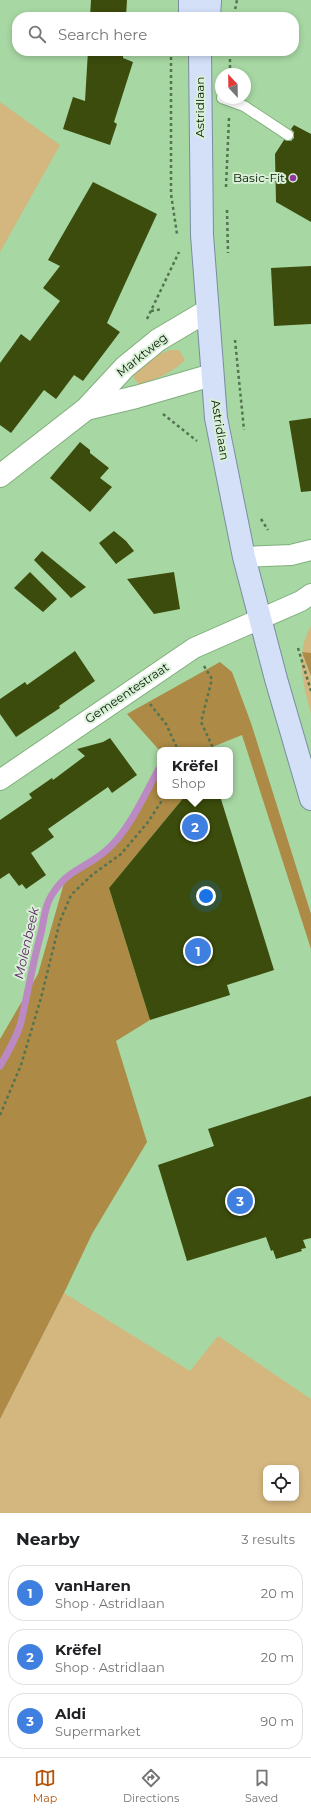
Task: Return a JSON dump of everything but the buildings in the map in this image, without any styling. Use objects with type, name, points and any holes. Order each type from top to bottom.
[{"type":"main road","points":[[190,0],[190,12]]},
{"type":"main road","points":[[209,12],[210,0]]},
{"type":"main road","name":"Astridlaan","points":[[200,56],[202,235],[216,418],[244,557],[311,799]]},
{"type":"street","name":"Marktweg","points":[[0,476],[86,409],[125,367],[153,344],[207,311]]},
{"type":"street","name":"Marktweg","points":[[86,409],[136,397],[212,375]]},
{"type":"street","points":[[244,557],[291,555],[311,550]]},
{"type":"street","name":"Gemeentestraat","points":[[0,780],[194,648],[301,601],[311,594]]},
{"type":"lane","points":[[200,90],[215,96]]},
{"type":"lane","points":[[238,104],[244,106],[288,135]]},
{"type":"path","points":[[234,12],[237,0]]},
{"type":"path","points":[[171,56],[171,194],[178,236]]},
{"type":"path","points":[[230,56],[230,68]]},
{"type":"path","points":[[224,104],[226,188]]},
{"type":"path","points":[[226,204],[229,257]]},
{"type":"path","points":[[145,323],[180,250],[202,235]]},
{"type":"path","points":[[235,338],[245,438]]},
{"type":"path","points":[[158,411],[224,463]]},
{"type":"path","points":[[258,515],[268,530]]},
{"type":"path","points":[[194,648],[212,679],[201,722],[213,747]]},
{"type":"path","points":[[298,648],[311,691]]},
{"type":"path","points":[[140,684],[150,704],[166,724],[177,747]]},
{"type":"path","points":[[0,1115],[21,1065],[41,998],[60,921],[71,895],[93,874],[121,854],[148,822],[163,799]]},
{"type":"shaded area","points":[[0,102],[60,145],[0,252]]},
{"type":"shaded area","points":[[170,350],[179,350],[185,360],[170,372],[139,385],[134,378],[133,372],[154,356]]},
{"type":"shaded area","points":[[311,626],[311,653],[302,653],[306,636]]},
{"type":"shaded area","points":[[302,652],[311,653],[311,676]]},
{"type":"shaded area","points":[[302,654],[311,677],[311,714],[303,681]]},
{"type":"shaded area","points":[[220,662],[232,672],[251,723],[311,914],[311,949],[242,735],[212,747],[157,748],[127,714]]},
{"type":"shaded area","points":[[157,773],[157,799],[183,799],[109,888],[150,1020],[116,1041],[147,1142],[92,1234],[64,1293],[0,1419],[0,1039],[38,974],[66,876],[98,857],[115,842],[130,822]]},
{"type":"shaded area","points":[[64,1293],[190,1371],[218,1336],[311,1399],[311,1513],[0,1513],[0,1419]]},
{"type":"waterway","name":"Molenbeek","points":[[0,1066],[15,1039],[21,1022],[35,955],[49,900],[55,889],[62,881],[102,854],[118,839],[131,820],[157,772]]},
{"type":"place","name":"Basic-Fit","points":[[293,178]]},
{"type":"place","name":"Krëfel","points":[[195,827]]},
{"type":"place","name":"vanHaren","points":[[198,951]]},
{"type":"place","name":"Aldi","points":[[240,1201]]}]
